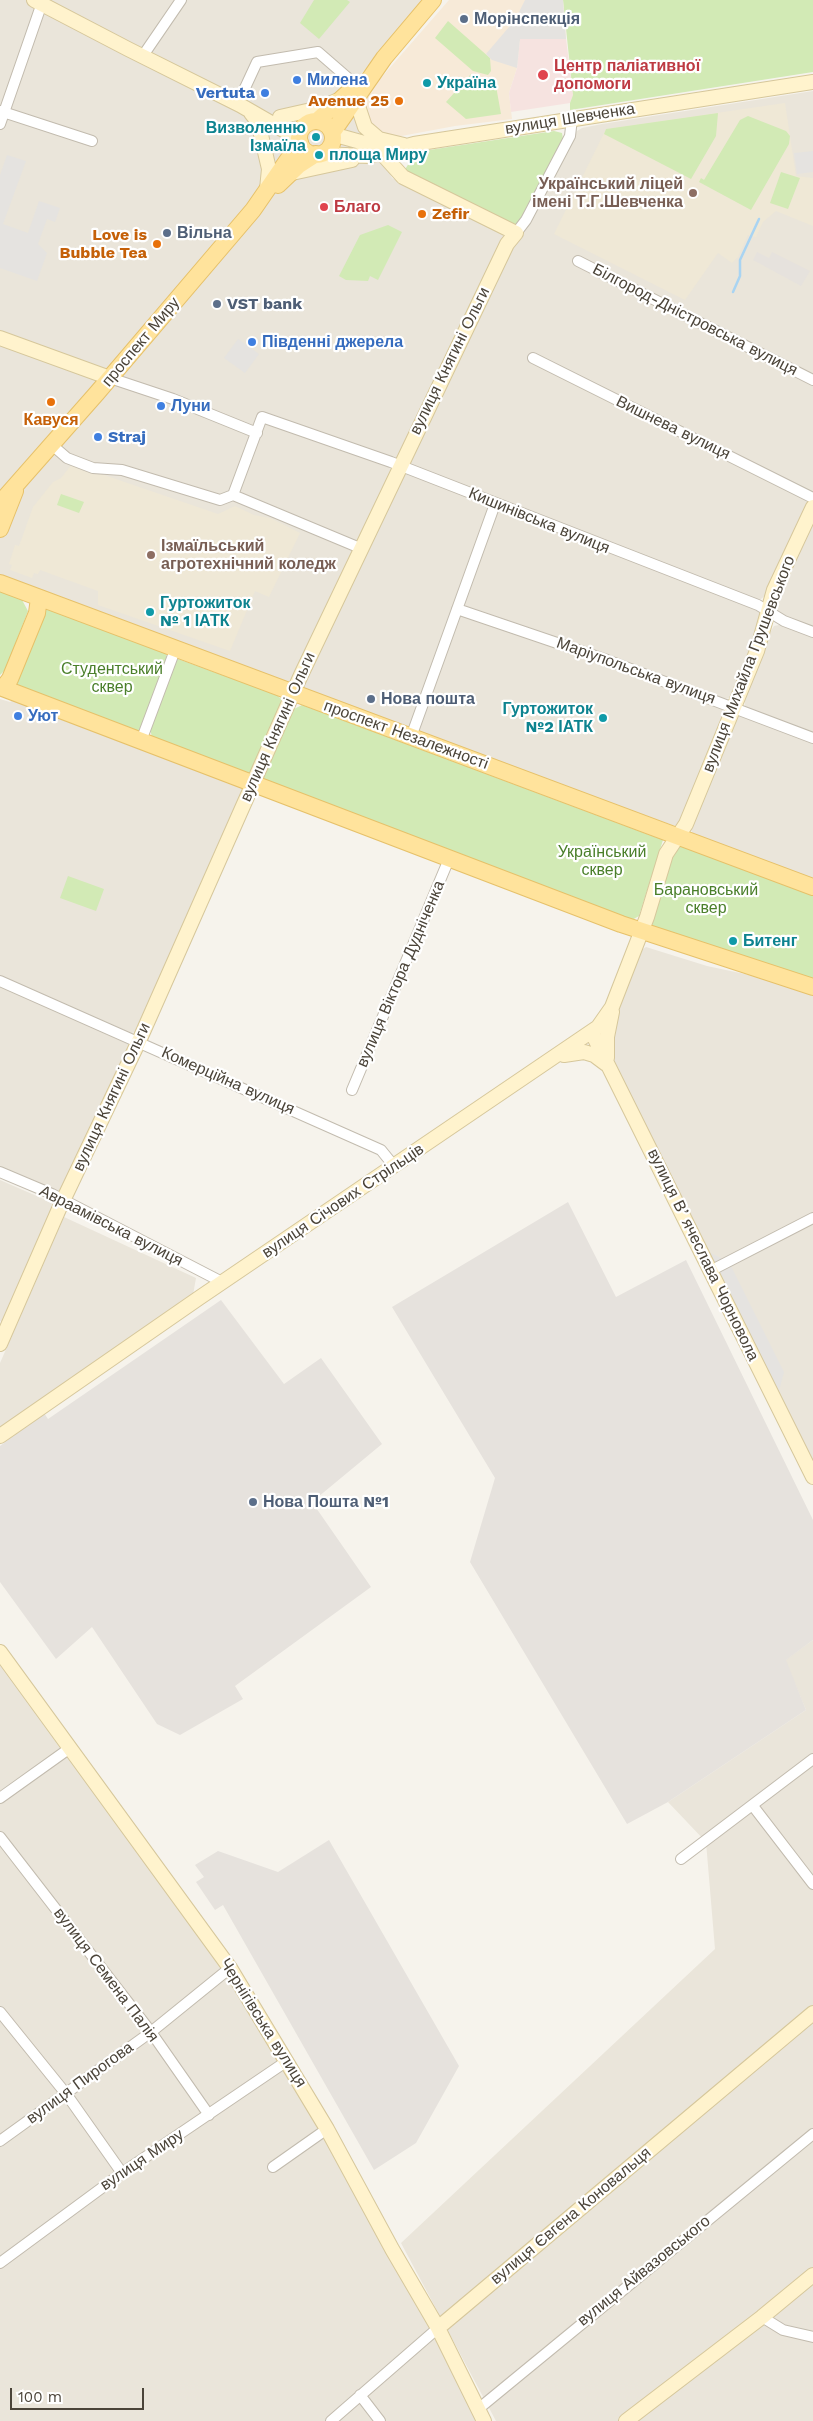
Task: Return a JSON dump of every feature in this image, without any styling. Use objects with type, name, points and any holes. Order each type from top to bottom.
[{"type":"main road","points":[[358,89],[316,121],[302,128],[299,141],[305,150],[318,154],[330,146],[332,134],[358,89],[433,0]]},
{"type":"main road","points":[[316,121],[326,124],[332,134]]},
{"type":"main road","name":"проспект Миру","points":[[0,503],[110,378],[263,197],[299,141]]},
{"type":"main road","name":"проспект Миру","points":[[263,197],[318,154]]},
{"type":"main road","name":"проспект Миру","points":[[0,529],[19,482]]},
{"type":"main road","name":"проспект Незалежності","points":[[0,583],[813,887]]},
{"type":"main road","points":[[39,598],[37,613],[10,679],[1,688],[642,931],[813,988]]},
{"type":"street","points":[[142,57],[181,0]]},
{"type":"street","points":[[0,124],[2,112],[40,1],[142,57],[239,104],[262,113],[316,121]]},
{"type":"street","points":[[239,104],[258,62],[318,52],[358,89],[359,113],[375,147],[404,177],[516,233]]},
{"type":"street","name":"вулиця Шевченка","points":[[375,147],[411,144],[813,82]]},
{"type":"street","points":[[280,116],[332,104],[358,89]]},
{"type":"street","points":[[239,104],[299,141]]},
{"type":"street","points":[[239,104],[258,122],[270,172],[263,197]]},
{"type":"street","points":[[2,112],[92,141]]},
{"type":"street","name":"вулиця Княгині Ольги","points":[[1,1337],[63,1200],[139,1041],[293,693],[360,548],[507,244],[526,220],[570,136],[572,119]]},
{"type":"street","points":[[332,134],[375,147]]},
{"type":"street","points":[[292,173],[388,142],[411,144]]},
{"type":"street","points":[[393,164],[411,144]]},
{"type":"street","points":[[318,154],[375,147]]},
{"type":"street","name":"Білгород-Дністровська вулиця","points":[[578,261],[813,380]]},
{"type":"street","points":[[0,338],[173,399],[256,433],[234,495]]},
{"type":"street","name":"Вишнева вулиця","points":[[533,358],[813,498]]},
{"type":"street","name":"Кишинівська вулиця","points":[[256,433],[262,417],[400,466],[758,605],[784,621],[813,632]]},
{"type":"street","points":[[52,445],[67,458],[93,468],[122,470],[220,500],[234,495],[360,548]]},
{"type":"street","points":[[411,737],[495,504]]},
{"type":"street","name":"вулиця Михайла Грушевського","points":[[642,931],[666,854],[686,824],[760,644],[767,611],[774,590],[813,507]]},
{"type":"street","name":"Маріупольська вулиця","points":[[457,609],[530,632],[735,707],[813,738]]},
{"type":"street","points":[[141,741],[175,650]]},
{"type":"street","name":"вулиця Віктора Дудніченка","points":[[352,1090],[450,859]]},
{"type":"street","name":"вулиця Січових Стрільців","points":[[0,1436],[222,1282],[592,1033],[603,1021],[615,999],[642,931]]},
{"type":"street","name":"Комерційна вулиця","points":[[0,981],[139,1041],[381,1150],[394,1166]]},
{"type":"street","points":[[610,1069],[607,1037],[615,999]]},
{"type":"street","name":"вулиця Вʼячеслава Чорновола","points":[[592,1033],[813,1477]]},
{"type":"street","points":[[556,1058],[584,1052],[598,1057],[610,1069]]},
{"type":"street","name":"Авраамівська вулиця","points":[[0,1172],[63,1200],[222,1282]]},
{"type":"street","points":[[710,1271],[813,1218]]},
{"type":"street","name":"Чернігівська вулиця","points":[[0,1652],[230,1968],[327,2129],[392,2249],[438,2328],[480,2415]]},
{"type":"street","points":[[0,1798],[70,1748]]},
{"type":"street","points":[[681,1859],[813,1759]]},
{"type":"street","points":[[753,1806],[813,1884]]},
{"type":"street","name":"вулиця Семена Палія","points":[[0,1837],[151,2032],[209,2115]]},
{"type":"street","name":"вулиця Пирогова","points":[[0,2141],[67,2095],[151,2032],[230,1968]]},
{"type":"street","points":[[0,2012],[67,2095],[122,2173]]},
{"type":"street","name":"вулиця Євгена Коновальця","points":[[331,2421],[438,2328],[813,2013]]},
{"type":"street","name":"вулиця Миру","points":[[0,2263],[122,2173],[287,2061]]},
{"type":"street","points":[[273,2167],[327,2129]]},
{"type":"street","name":"вулиця Айвазовського","points":[[480,2415],[813,2134]]},
{"type":"street","points":[[626,2421],[762,2317],[813,2275]]},
{"type":"street","points":[[762,2317],[783,2330],[813,2336]]},
{"type":"street","points":[[360,2395],[380,2421]]},
{"type":"shaded area","points":[[0,0],[423,0],[347,91],[392,178],[499,230],[503,234],[503,240],[397,459],[391,465],[392,468],[289,686],[0,578]]},
{"type":"shaded area","points":[[449,0],[563,0],[566,39],[520,40],[517,68],[509,93],[512,119],[455,126],[396,137],[374,131],[364,103],[367,94]]},
{"type":"shaded area","points":[[525,0],[563,0],[566,39],[520,39],[517,68],[492,60],[486,54],[515,20]]},
{"type":"shaded area","name":"Центр паліативної допомоги","points":[[520,39],[566,39],[573,95],[570,103],[511,112],[509,93],[517,68]]},
{"type":"shaded area","points":[[813,91],[813,492],[805,498],[808,504],[767,594],[761,599],[755,599],[760,613],[760,627],[731,698],[723,699],[726,709],[680,824],[677,826],[672,825],[301,691],[403,473],[406,473],[407,464],[501,263],[528,225],[577,131],[582,128],[602,124]]},
{"type":"shaded area","name":"Український ліцей імені Т.Г.Шевченка","points":[[785,103],[796,176],[813,178],[813,226],[776,211],[763,222],[756,237],[748,235],[738,257],[732,263],[718,253],[685,300],[554,234],[606,129]]},
{"type":"shaded area","points":[[813,151],[813,172],[797,174],[794,153]]},
{"type":"shaded area","points":[[7,155],[26,161],[3,224],[28,233],[39,201],[60,208],[55,222],[47,219],[38,244],[47,253],[37,281],[0,268],[0,175]]},
{"type":"shaded area","points":[[757,252],[769,258],[772,252],[810,271],[801,286],[753,260]]},
{"type":"shaded area","points":[[238,339],[259,354],[245,373],[224,358]]},
{"type":"shaded area","name":"Ізмаїльський агротехнічний коледж","points":[[72,464],[218,514],[235,506],[254,515],[270,518],[300,533],[269,597],[255,591],[230,651],[98,605],[98,591],[40,570],[38,574],[34,573],[32,578],[10,570],[12,565],[9,564],[15,545],[19,546],[33,507],[53,482],[61,478]]},
{"type":"shaded area","points":[[813,518],[813,885],[693,834],[690,828],[736,717],[742,715],[745,707],[744,697],[771,631],[774,626],[779,625],[783,615],[773,608]]},
{"type":"shaded area","points":[[0,699],[10,702],[14,699],[244,789],[136,1032],[131,1033],[0,976]]},
{"type":"shaded area","points":[[646,947],[707,966],[773,980],[813,994],[813,1463],[610,1056],[613,1023],[640,951]]},
{"type":"shaded area","points":[[0,985],[130,1045],[60,1192],[0,1167]]},
{"type":"shaded area","points":[[0,1180],[55,1204],[5,1324],[0,1321]]},
{"type":"shaded area","points":[[568,1202],[616,1297],[686,1260],[813,1520],[813,1640],[786,1660],[806,1710],[668,1802],[627,1824],[470,1562],[495,1478],[392,1307]]},
{"type":"shaded area","points":[[64,1217],[196,1278],[193,1295],[0,1430],[0,1363]]},
{"type":"shaded area","points":[[707,1251],[729,1262],[784,1372],[778,1394]]},
{"type":"shaded area","points":[[221,1300],[284,1384],[321,1358],[382,1444],[312,1502],[371,1587],[235,1686],[243,1699],[180,1735],[157,1724],[92,1627],[56,1659],[0,1582],[0,1446],[44,1413],[48,1419]]},
{"type":"shaded area","points":[[813,1640],[813,2421],[496,2421],[401,2243],[715,1949],[706,1842],[668,1802],[806,1710],[785,1660]]},
{"type":"shaded area","points":[[0,1656],[197,1926],[284,2063],[482,2421],[0,2421]]},
{"type":"shaded area","points":[[329,1840],[459,2066],[416,2143],[374,2170],[223,1905],[215,1910],[196,1882],[204,1877],[195,1865],[218,1851],[278,1872]]},
{"type":"green space","points":[[314,0],[347,0],[350,2],[319,39],[300,23]]},
{"type":"green space","points":[[563,0],[813,0],[813,72],[570,110],[573,95]]},
{"type":"green space","points":[[448,21],[490,58],[491,71],[488,75],[473,71],[435,38]]},
{"type":"green space","points":[[471,74],[496,86],[501,114],[466,119],[446,102]]},
{"type":"green space","points":[[718,113],[716,136],[691,179],[604,134],[606,129]]},
{"type":"green space","points":[[748,116],[786,131],[790,136],[789,144],[751,210],[699,182],[701,178],[704,180],[740,120]]},
{"type":"green space","points":[[554,131],[562,133],[563,139],[521,222],[515,226],[404,171],[416,152]]},
{"type":"green space","points":[[781,172],[800,178],[788,209],[770,203]]},
{"type":"green space","points":[[388,225],[402,232],[378,280],[370,276],[368,281],[346,280],[339,276],[360,235]]},
{"type":"green space","points":[[61,494],[84,502],[79,513],[57,505]]},
{"type":"green space","points":[[0,590],[21,598],[28,611],[5,670],[0,675]]},
{"type":"green space","name":"Студентський сквер","points":[[48,609],[166,653],[167,658],[139,731],[137,732],[17,687],[14,680]]},
{"type":"green space","name":"Студентський сквер","points":[[178,659],[277,695],[281,699],[282,704],[250,774],[152,738],[150,728],[175,662]]},
{"type":"green space","name":"Український сквер","points":[[302,705],[663,840],[639,916],[632,920],[263,781],[262,774],[289,716],[294,709]]},
{"type":"green space","name":"Барановський сквер","points":[[679,845],[813,893],[813,981],[654,927],[651,923],[673,849]]},
{"type":"green space","points":[[68,876],[104,889],[96,911],[60,898]]},
{"type":"waterway","points":[[733,292],[740,276],[740,260],[759,219]]},
{"type":"place","name":"Морінспекція","points":[[464,19]]},
{"type":"place","name":"Центр паліативної допомоги","points":[[543,75]]},
{"type":"place","name":"Милена","points":[[297,80]]},
{"type":"place","name":"Україна","points":[[427,83]]},
{"type":"place","name":"Vertuta","points":[[265,93]]},
{"type":"place","name":"Avenue 25","points":[[399,101]]},
{"type":"place","name":"Визволенню Ізмаїла","points":[[316,137]]},
{"type":"place","name":"площа Миру","points":[[319,155]]},
{"type":"place","name":"Український ліцей імені Т.Г.Шевченка","points":[[693,193]]},
{"type":"place","name":"Благо","points":[[324,207]]},
{"type":"place","name":"Zefir","points":[[422,214]]},
{"type":"place","name":"Вільна","points":[[167,233]]},
{"type":"place","name":"Love is Bubble Tea","points":[[157,244]]},
{"type":"place","name":"VST bank","points":[[217,304]]},
{"type":"place","name":"Південні джерела","points":[[252,342]]},
{"type":"place","name":"Кавуся","points":[[51,402]]},
{"type":"place","name":"Луни","points":[[161,406]]},
{"type":"place","name":"Straj","points":[[98,437]]},
{"type":"place","name":"Ізмаїльський агротехнічний коледж","points":[[151,555]]},
{"type":"place","name":"Гуртожиток № 1 ІАТК","points":[[150,612]]},
{"type":"place","name":"Нова пошта","points":[[371,699]]},
{"type":"place","name":"Уют","points":[[18,716]]},
{"type":"place","name":"Гуртожиток №2 ІАТК","points":[[603,718]]},
{"type":"place","name":"Битенг","points":[[733,941]]},
{"type":"place","name":"Нова Пошта №1","points":[[253,1502]]}]
